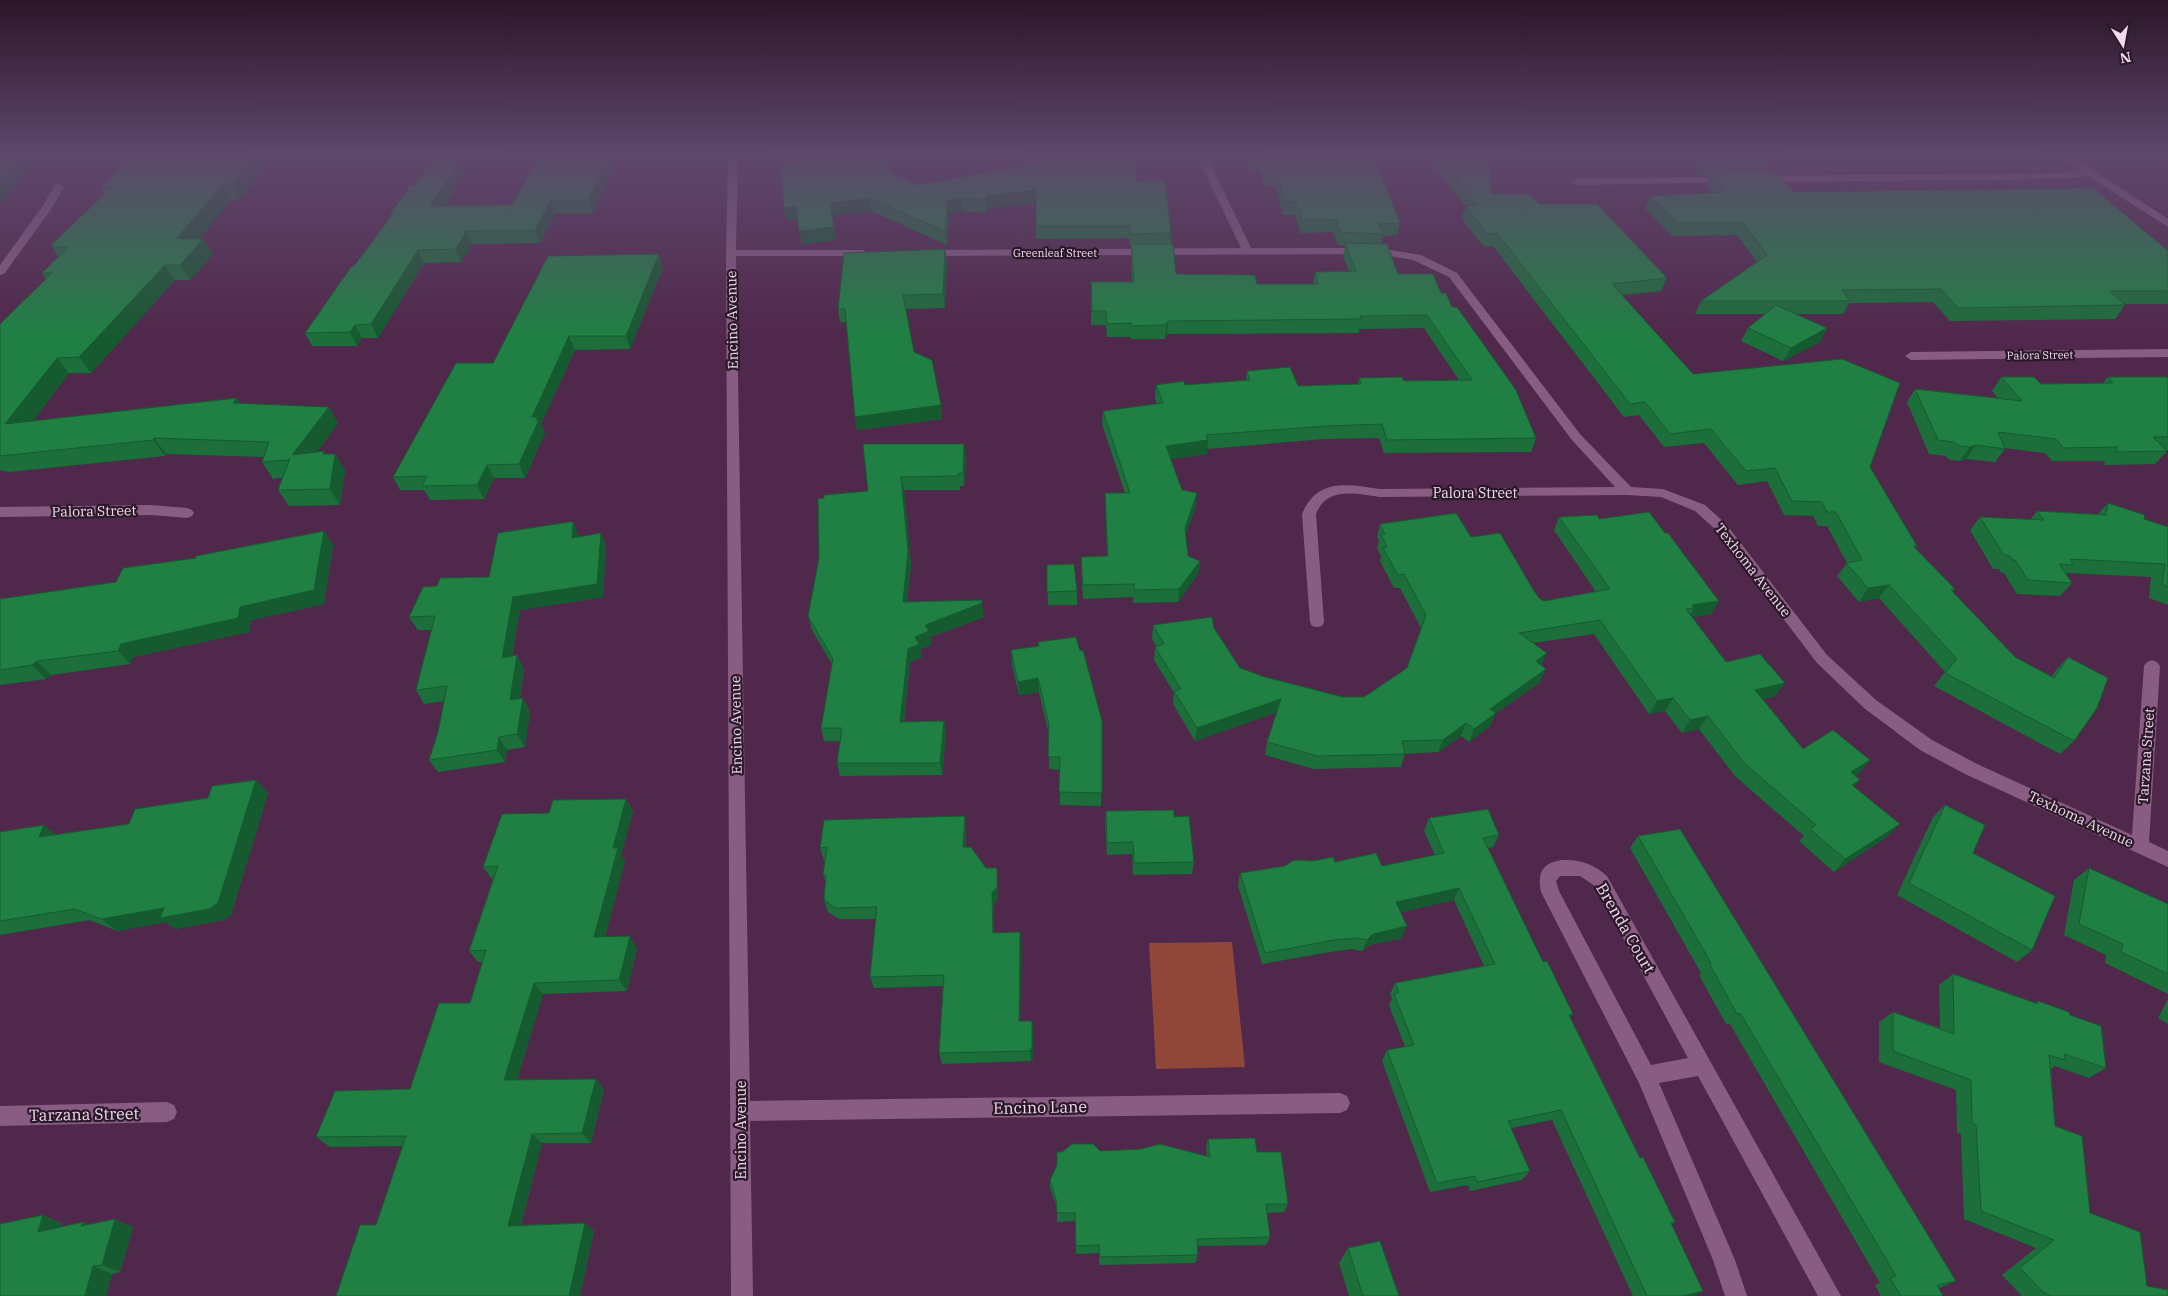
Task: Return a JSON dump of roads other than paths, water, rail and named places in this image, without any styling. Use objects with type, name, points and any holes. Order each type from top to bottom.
[{"type":"street","points":[[0,272],[42,214]]},
{"type":"street","name":"Encino Avenue","points":[[732,214],[731,253],[742,1296]]},
{"type":"street","points":[[1229,214],[1248,253]]},
{"type":"street","points":[[2153,214],[2168,224]]},
{"type":"street","name":"Greenleaf Street","points":[[920,253],[1378,251],[1406,254],[1432,262],[1453,275],[1576,437],[1627,491]]},
{"type":"street","points":[[731,253],[870,253]]},
{"type":"street","name":"Palora Street","points":[[1911,356],[2168,353]]},
{"type":"street","name":"Palora Street","points":[[1316,622],[1309,514],[1311,504],[1316,498],[1325,494],[1336,490],[1380,493],[1627,491]]},
{"type":"street","name":"Texhoma Avenue","points":[[1627,491],[1663,493],[1700,508],[1722,527],[1822,659],[1870,704],[1926,745],[1971,769],[2168,858]]},
{"type":"street","name":"Palora Street","points":[[0,512],[151,510],[187,513]]},
{"type":"street","name":"Tarzana Street","points":[[2140,846],[2152,666]]},
{"type":"street","name":"Brenda Court","points":[[1736,1296],[1724,1260],[1646,1076],[1550,892],[1547,878],[1555,868],[1572,866],[1591,871],[1601,881],[1830,1296]]},
{"type":"street","points":[[1646,1076],[1702,1065]]},
{"type":"street","name":"Encino Lane","points":[[740,1110],[1340,1103]]},
{"type":"street","name":"Tarzana Street","points":[[0,1116],[167,1112]]}]
